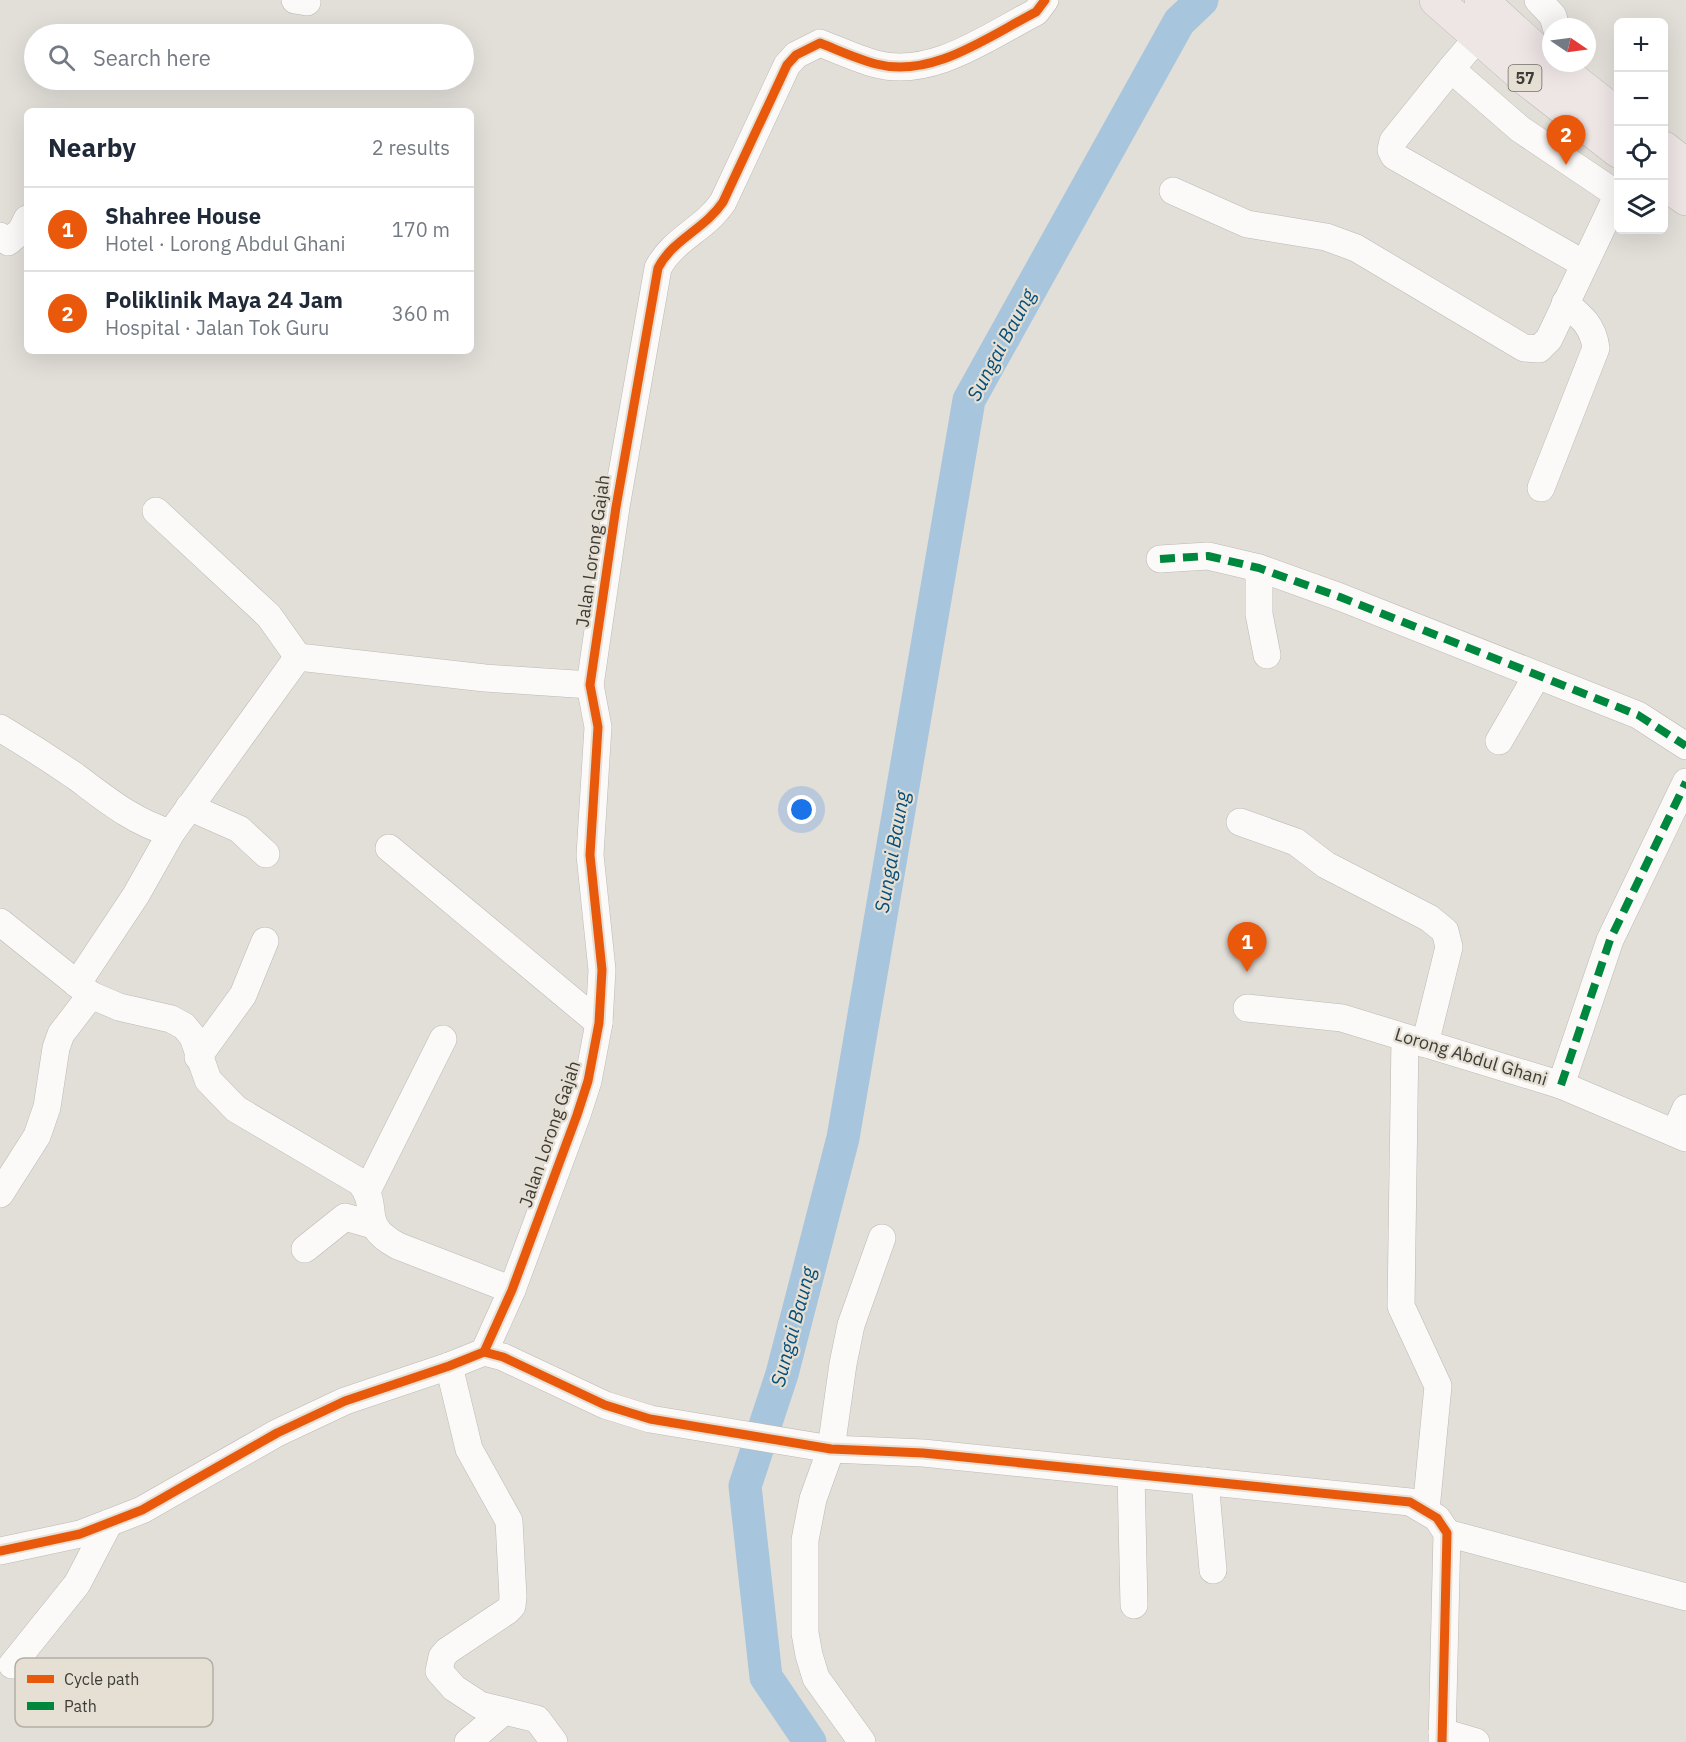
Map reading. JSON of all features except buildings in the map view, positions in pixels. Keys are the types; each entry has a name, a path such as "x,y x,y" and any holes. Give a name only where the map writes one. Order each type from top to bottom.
{"main road":[{"name":"57","path":"1436,0 1527,80 1614,148"},
{"name":"57","path":"1481,0 1542,36"},
{"name":"57","path":"1578,72 1614,111"},
{"path":"1668,151 1686,165"},
{"path":"1668,186 1686,199"}],"street":[{"name":"Jalan Lorong Gajah","path":"484,1352 512,1290 588,1081 599,1023 602,970 591,855 598,727 590,686 616,507 653,282 665,255 716,213 723,202 787,65 796,55 820,43 878,65 908,67 937,62 1036,12 1045,0"},
{"path":"1538,0 1553,18"},
{"path":"1478,37 1393,141 1391,150 1394,156 1584,264"},
{"path":"1451,69 1520,129 1614,192"},
{"path":"1173,191 1247,225 1326,237 1356,248 1524,348 1539,349 1549,339 1614,203"},
{"path":"0,236 8,242 15,238 24,224"},
{"path":"1541,488 1596,348 1594,333 1585,319 1565,303"},
{"path":"156,511 269,615 298,657 485,678 590,686"},
{"path":"1160,559 1208,556 1259,568 1340,597 1536,677 1638,715 1686,747"},
{"path":"1259,568 1259,614 1267,655"},
{"path":"0,1194 38,1136 47,1107 56,1048 84,989 136,895 171,833 298,657"},
{"path":"1499,741 1536,677"},
{"path":"0,728 76,777 123,813 145,825 171,833"},
{"path":"1561,1085 1610,940 1685,788"},
{"path":"189,807 238,829 266,854"},
{"path":"1240,822 1296,842 1326,865 1429,918 1445,930 1449,947 1415,1041 1400,1303 1438,1386 1426,1510"},
{"path":"389,848 599,1023"},
{"path":"0,922 84,989 119,1007 171,1019 184,1026 193,1037 198,1057 208,1080 236,1109 360,1182 368,1191 373,1225 381,1236 398,1246 512,1290"},
{"path":"198,1057 243,995 265,941"},
{"name":"Lorong Abdul Ghani","path":"1247,1008 1342,1018 1561,1085 1681,1136"},
{"path":"368,1191 443,1039"},
{"path":"1681,1136 1686,1108"},
{"path":"305,1249 345,1217 373,1225"},
{"path":"862,1742 816,1678 805,1633 805,1540 813,1499 831,1449 851,1326 882,1238"},
{"path":"0,1551 44,1544 80,1534 142,1510 277,1433 345,1401 484,1352 503,1357 605,1405 650,1419 831,1449 923,1453 1410,1502 1437,1518 1447,1533 1442,1737 1476,1742"},
{"path":"449,1366 469,1449 509,1521 513,1606 447,1651 442,1657 439,1671 454,1688 480,1705 537,1719 554,1742"},
{"path":"1131,1474 1134,1605"},
{"path":"1205,1481 1213,1570"},
{"path":"18,1658 77,1584 108,1523"},
{"path":"1447,1533 1686,1597"},
{"path":"12,1665 15,1661"},
{"path":"468,1742 503,1712"}],"waterway":[{"name":"Sungai Baung","path":"810,1742 766,1677 745,1486 782,1374 843,1138 969,400 1179,22 1202,0"}],"marked path":[{"path":"1160,559 1208,556 1259,568 1340,597 1638,715 1686,746"},
{"path":"1561,1085 1610,940 1686,782"}],"cycle path":[{"path":"484,1352 512,1290 577,1115 588,1081 599,1023 602,970 590,855 598,727 590,685 616,507 658,268 672,249 707,220 723,202 787,65 796,55 820,43 876,64 897,67 918,66 959,53 979,43 1036,12 1045,0"},
{"path":"0,1551 80,1534 142,1510 277,1433 345,1401 484,1352 503,1357 605,1405 650,1419 831,1449 923,1453 1410,1502 1437,1518 1447,1533 1442,1742"}],"place":[{"name":"Poliklinik Maya 24 Jam","path":"1566,165"},
{"name":"Shahree House","path":"1247,972"}]}
